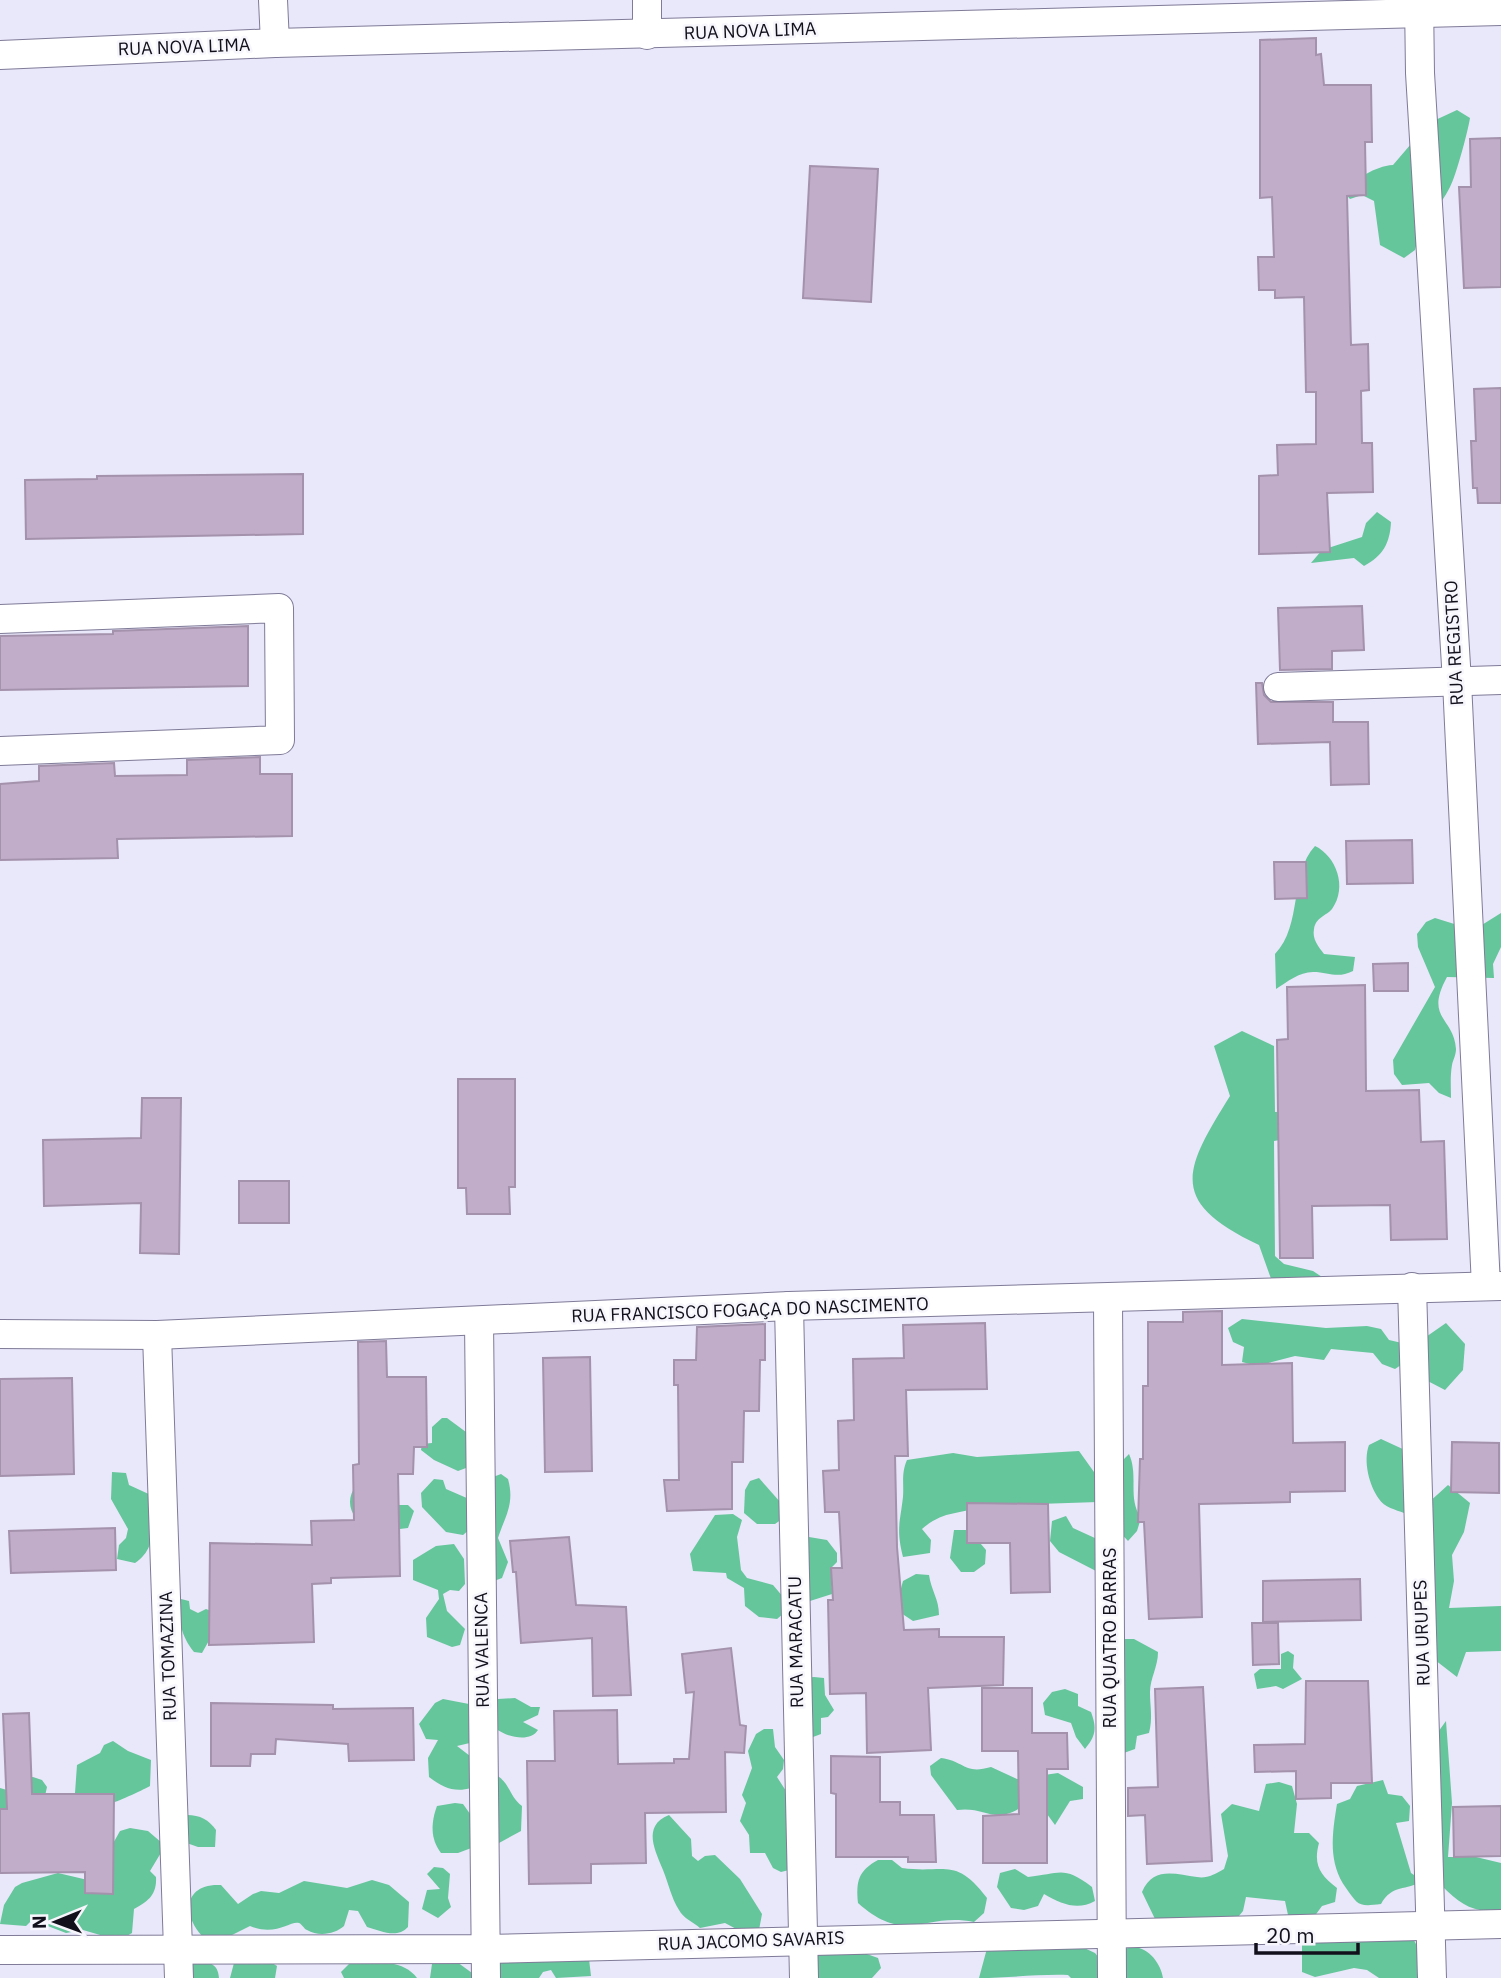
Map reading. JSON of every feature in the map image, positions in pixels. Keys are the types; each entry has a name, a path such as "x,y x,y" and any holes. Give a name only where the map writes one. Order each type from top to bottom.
{"street":[{"path":"273,0 275,43"},
{"path":"647,0 647,35"},
{"name":"RUA NOVA LIMA","path":"0,55 275,43 647,35 1038,11 1419,6 1501,11"},
{"name":"RUA REGISTRO","path":"1419,6 1494,1286"},
{"path":"0,618 279,608 280,740 0,751"},
{"path":"1278,687 1501,680"},
{"name":"RUA FRANCISCO FOGAÇA DO NASCIMENTO","path":"0,1334 157,1335 789,1306 1494,1286"},
{"name":"RUA URUPES","path":"1412,1287 1432,1978"},
{"name":"RUA QUATRO BARRAS","path":"1108,1299 1112,1978"},
{"name":"RUA MARACATU","path":"789,1306 804,1978"},
{"name":"RUA VALENCA","path":"479,1321 486,1978"},
{"name":"RUA TOMAZINA","path":"157,1335 179,1964"},
{"name":"RUA JACOMO SAVARIS","path":"0,1950 179,1964 485,1949 803,1939 1501,1924"}],"green space":[{"path":"1457,110 1470,118 1450,187 1421,233 1415,250 1404,258 1380,245 1374,201 1362,195 1350,199 1340,188 1373,171 1393,165 1429,123"},
{"path":"1377,512 1391,522 1387,543 1376,558 1364,566 1354,558 1311,563 1322,550 1362,537 1366,523"},
{"path":"1315,846 1329,857 1334,865 1339,891 1332,909 1315,925 1315,939 1324,954 1355,957 1353,971 1338,975 1308,972 1276,989 1275,954 1289,929 1302,871"},
{"path":"1501,913 1501,947 1493,964 1494,978 1447,977 1438,1001 1439,1010 1451,1030 1456,1049 1451,1069 1451,1098 1439,1093 1429,1083 1402,1085 1394,1074 1393,1060 1435,987 1418,947 1417,934 1426,922 1435,918 1477,928"},
{"path":"1242,1031 1274,1046 1275,1112 1304,1111 1291,1138 1274,1141 1275,1256 1284,1264 1313,1271 1325,1279 1275,1290 1259,1245 1209,1214 1197,1199 1193,1182 1195,1165 1202,1145 1230,1096 1214,1046"},
{"path":"1242,1319 1326,1328 1367,1326 1381,1329 1389,1340 1402,1343 1407,1361 1395,1369 1382,1364 1373,1353 1331,1349 1324,1360 1295,1356 1257,1366 1242,1362 1244,1347 1233,1342 1228,1328"},
{"path":"1446,1323 1465,1344 1463,1370 1445,1390 1422,1378 1423,1339"},
{"path":"442,1418 447,1418 470,1435 474,1465 458,1471 434,1460 421,1450 422,1444 432,1443 432,1427"},
{"path":"1381,1439 1407,1451 1413,1503 1404,1513 1381,1502 1370,1480 1367,1451 1369,1445"},
{"path":"1079,1451 1094,1472 1098,1502 983,1506 951,1514 922,1529 931,1540 930,1553 903,1557 899,1526 903,1474 907,1460 953,1453 977,1457"},
{"path":"1129,1454 1135,1502 1141,1518 1137,1531 1128,1541 1118,1530 1120,1463"},
{"path":"112,1472 126,1473 129,1485 153,1496 151,1542 148,1550 135,1563 117,1559 119,1545 126,1538 128,1529 111,1499"},
{"path":"501,1474 508,1479 510,1496 498,1538 508,1562 502,1578 494,1581 493,1477"},
{"path":"759,1478 781,1503 782,1519 775,1524 757,1524 744,1513 745,1490 750,1481"},
{"path":"434,1479 443,1480 446,1489 469,1499 470,1529 463,1535 446,1532 422,1507 421,1493"},
{"path":"356,1485 391,1505 408,1505 414,1511 408,1528 383,1531 356,1519 350,1502"},
{"path":"1448,1485 1470,1503 1464,1532 1452,1555 1454,1581 1449,1608 1501,1606 1501,1651 1466,1652 1457,1677 1435,1660 1427,1504"},
{"path":"733,1514 742,1520 737,1537 741,1570 747,1578 773,1585 784,1598 783,1614 777,1619 759,1617 745,1606 744,1588 727,1578 726,1573 693,1571 690,1554 715,1515"},
{"path":"1066,1516 1073,1528 1097,1539 1096,1571 1059,1552 1050,1541 1052,1521"},
{"path":"954,1530 969,1530 986,1550 985,1564 974,1572 961,1572 950,1558"},
{"path":"809,1537 827,1540 837,1553 837,1562 831,1568 832,1594 810,1601 805,1544"},
{"path":"454,1544 464,1559 465,1584 459,1591 450,1590 443,1594 447,1611 465,1629 460,1645 452,1647 427,1637 426,1618 439,1599 438,1590 413,1580 413,1560 436,1546"},
{"path":"916,1574 929,1575 939,1615 913,1621 901,1613 899,1596 903,1581"},
{"path":"181,1599 189,1601 190,1609 198,1613 206,1609 214,1612 211,1637 202,1653 194,1652 183,1633"},
{"path":"1120,1639 1134,1639 1158,1652 1150,1687 1149,1733 1137,1736 1135,1749 1121,1754"},
{"path":"1288,1651 1294,1655 1293,1668 1302,1679 1283,1689 1276,1686 1257,1689 1254,1674 1260,1669 1281,1669 1281,1654"},
{"path":"805,1678 824,1678 825,1695 834,1710 828,1717 821,1718 821,1734 813,1737 805,1731"},
{"path":"1065,1689 1078,1694 1078,1706 1091,1712 1093,1718 1094,1732 1085,1749 1076,1737 1071,1723 1045,1715 1043,1703 1052,1692"},
{"path":"515,1698 531,1707 540,1707 538,1715 523,1722 538,1730 534,1734 524,1737 511,1736 495,1728 494,1710 498,1699"},
{"path":"443,1699 469,1704 474,1742 457,1746 470,1756 471,1788 449,1788 429,1777 428,1758 438,1740 426,1739 419,1724 435,1703"},
{"path":"1446,1721 1452,1803 1448,1857 1476,1857 1501,1863 1501,1909 1483,1910 1468,1906 1442,1886 1428,1746"},
{"path":"764,1729 773,1729 775,1747 784,1760 783,1769 777,1777 786,1791 789,1870 781,1872 773,1868 765,1853 750,1853 749,1835 740,1821 746,1803 742,1795 752,1768 748,1751 756,1734"},
{"path":"113,1741 128,1751 151,1760 150,1786 112,1803 79,1797 75,1793 77,1765 100,1753 104,1745"},
{"path":"941,1758 975,1769 991,1767 1017,1779 1058,1773 1083,1787 1083,1799 1070,1801 1055,1825 1047,1814 1023,1806 1013,1812 997,1815 975,1810 957,1810 931,1775 930,1766"},
{"path":"494,1774 503,1781 522,1806 521,1831 499,1843 491,1841"},
{"path":"24,1778 42,1780 47,1787 45,1796 11,1812 0,1809 0,1788 7,1790"},
{"path":"1383,1780 1388,1794 1402,1796 1410,1806 1409,1821 1396,1823 1411,1873 1423,1881 1390,1893 1381,1904 1363,1905 1350,1894 1336,1869 1333,1837 1337,1804 1350,1799 1357,1786"},
{"path":"1279,1782 1292,1786 1297,1804 1294,1833 1309,1833 1319,1843 1319,1869 1337,1888 1335,1902 1322,1906 1314,1917 1300,1921 1288,1915 1285,1901 1246,1897 1243,1911 1234,1922 1155,1919 1142,1892 1152,1878 1165,1874 1204,1877 1224,1869 1228,1856 1221,1814 1232,1804 1259,1811 1266,1784"},
{"path":"463,1804 473,1818 474,1847 458,1853 441,1853 433,1836 435,1812 437,1806"},
{"path":"187,1815 200,1817 213,1826 216,1830 215,1847 198,1847 181,1841"},
{"path":"669,1815 691,1839 692,1856 698,1861 705,1856 715,1855 740,1879 762,1914 759,1930 742,1932 725,1923 700,1928 681,1913 672,1896 653,1840 655,1826"},
{"path":"130,1828 148,1831 162,1843 162,1851 150,1871 156,1877 155,1888 148,1900 134,1909 132,1933 125,1937 107,1937 83,1930 66,1933 32,1920 26,1926 0,1924 4,1905 15,1887 58,1873 92,1881 120,1831"},
{"path":"878,1860 892,1860 902,1868 949,1870 966,1876 987,1898 984,1913 974,1922 957,1920 915,1925 889,1923 875,1916 858,1903 857,1889 862,1873"},
{"path":"434,1867 443,1868 450,1874 448,1898 451,1907 438,1918 422,1909 427,1890 440,1889 427,1874"},
{"path":"1015,1869 1028,1877 1067,1873 1092,1887 1095,1901 1076,1906 1044,1894 1038,1906 1024,1910 1011,1908 997,1887 1000,1873"},
{"path":"372,1880 389,1885 409,1902 408,1927 404,1931 389,1933 367,1927 358,1911 349,1910 344,1926 327,1934 312,1932 296,1923 268,1930 250,1926 226,1938 202,1936 195,1927 189,1909 194,1894 209,1886 221,1885 238,1904 261,1891 279,1893 304,1881 347,1888"},
{"path":"1341,1914 1356,1914 1408,1929 1434,1978 1379,1978 1367,1970 1354,1968 1315,1977 1302,1972 1302,1929"},
{"path":"989,1941 1082,1947 1095,1953 1103,1963 1125,1949 1141,1948 1152,1955 1163,1978 1071,1978 1068,1975 1057,1975 979,1978"},
{"path":"808,1950 864,1953 878,1958 881,1968 872,1978 797,1978"},
{"path":"499,1955 589,1959 591,1976 556,1978 551,1970 543,1972 539,1978 499,1978"},
{"path":"439,1960 457,1962 472,1973 472,1978 430,1978 432,1964"},
{"path":"269,1961 277,1966 275,1978 230,1978 234,1963"},
{"path":"358,1961 398,1965 412,1972 417,1978 344,1978 341,1972 349,1964"},
{"path":"192,1962 214,1965 219,1978 190,1978"}],"building":[{"path":"1316,38 1316,55 1321,54 1324,85 1371,85 1372,142 1365,142 1366,195 1347,196 1351,345 1368,344 1369,390 1361,391 1362,443 1372,443 1373,492 1327,493 1330,552 1259,554 1259,476 1278,475 1277,445 1316,444 1316,392 1306,392 1304,297 1275,298 1275,290 1259,290 1258,257 1274,257 1272,197 1260,198 1260,40"},
{"path":"1501,138 1501,287 1464,288 1459,187 1471,187 1470,139"},
{"path":"810,166 878,169 871,302 803,298"},
{"path":"1501,388 1501,503 1478,503 1477,488 1473,488 1471,441 1476,441 1474,389"},
{"path":"303,474 303,534 26,539 25,480 97,479 97,476"},
{"path":"1362,606 1364,650 1332,651 1332,669 1280,670 1278,608"},
{"path":"248,626 248,686 0,690 0,636 113,634 113,631"},
{"path":"1256,683 1262,683 1264,695 1271,702 1333,702 1333,722 1368,722 1369,784 1331,785 1330,742 1258,744"},
{"path":"260,757 260,774 292,774 292,836 117,839 118,858 0,860 0,784 39,781 39,766 114,763 115,776 187,775 187,760"},
{"path":"1412,840 1413,883 1347,884 1346,841"},
{"path":"1274,862 1306,862 1307,898 1275,899"},
{"path":"1408,963 1408,991 1374,991 1373,964"},
{"path":"1365,985 1366,1091 1419,1090 1421,1142 1444,1141 1447,1239 1391,1240 1390,1205 1312,1206 1313,1258 1280,1258 1277,1040 1288,1039 1287,987"},
{"path":"458,1079 515,1079 515,1187 509,1187 510,1214 467,1214 466,1188 458,1188"},
{"path":"142,1098 181,1098 179,1254 140,1253 141,1203 44,1206 43,1140 141,1138"},
{"path":"239,1181 289,1181 289,1223 239,1223"},
{"path":"1222,1311 1222,1365 1292,1363 1293,1443 1345,1442 1345,1491 1290,1492 1290,1502 1199,1504 1202,1617 1149,1619 1144,1522 1138,1522 1140,1459 1143,1459 1143,1386 1148,1386 1148,1322 1183,1322 1183,1312"},
{"path":"985,1323 987,1389 906,1390 908,1456 895,1456 897,1547 904,1630 939,1629 939,1637 1004,1637 1003,1685 928,1688 931,1750 867,1753 866,1693 830,1694 828,1600 833,1600 831,1568 842,1568 839,1512 825,1512 823,1471 839,1470 838,1421 854,1420 853,1359 904,1358 903,1325"},
{"path":"765,1324 765,1360 760,1360 759,1411 744,1411 743,1462 732,1462 732,1509 667,1511 664,1480 679,1480 678,1385 674,1385 674,1360 696,1360 697,1327"},
{"path":"386,1341 387,1377 426,1377 427,1447 414,1447 413,1474 398,1474 400,1576 331,1578 331,1583 312,1584 314,1642 209,1645 210,1543 312,1545 311,1521 354,1520 353,1465 359,1464 358,1342"},
{"path":"590,1357 592,1471 545,1472 543,1358"},
{"path":"72,1378 74,1474 0,1476 0,1379"},
{"path":"1452,1442 1499,1443 1499,1493 1451,1492"},
{"path":"967,1503 1048,1504 1050,1592 1011,1593 1010,1543 967,1543"},
{"path":"115,1528 116,1570 11,1573 9,1531"},
{"path":"569,1537 576,1605 626,1607 631,1695 593,1696 592,1638 521,1643 516,1572 513,1572 510,1541"},
{"path":"1360,1579 1361,1620 1263,1622 1263,1581"},
{"path":"1252,1623 1278,1623 1279,1664 1253,1665"},
{"path":"731,1648 740,1725 746,1726 744,1753 725,1752 726,1812 645,1813 646,1863 591,1864 591,1883 529,1884 527,1761 555,1761 554,1711 617,1710 618,1764 674,1763 674,1759 689,1759 694,1692 686,1693 682,1654"},
{"path":"1306,1681 1368,1681 1372,1783 1331,1783 1331,1798 1296,1799 1296,1771 1255,1772 1254,1745 1305,1744"},
{"path":"1203,1687 1212,1861 1147,1864 1145,1815 1128,1816 1128,1788 1158,1787 1155,1689"},
{"path":"982,1688 1032,1688 1032,1733 1067,1733 1068,1769 1047,1769 1047,1863 983,1863 983,1816 1019,1814 1018,1751 982,1751"},
{"path":"211,1703 333,1705 333,1709 413,1708 414,1760 349,1761 348,1744 276,1739 275,1754 251,1754 250,1766 211,1766"},
{"path":"29,1713 32,1794 114,1794 113,1894 85,1893 85,1872 0,1873 0,1809 7,1809 3,1714"},
{"path":"831,1756 880,1757 880,1802 900,1802 900,1815 934,1815 936,1862 908,1862 908,1857 836,1857 836,1794 831,1793"},
{"path":"1501,1806 1501,1856 1454,1857 1453,1807"}]}
